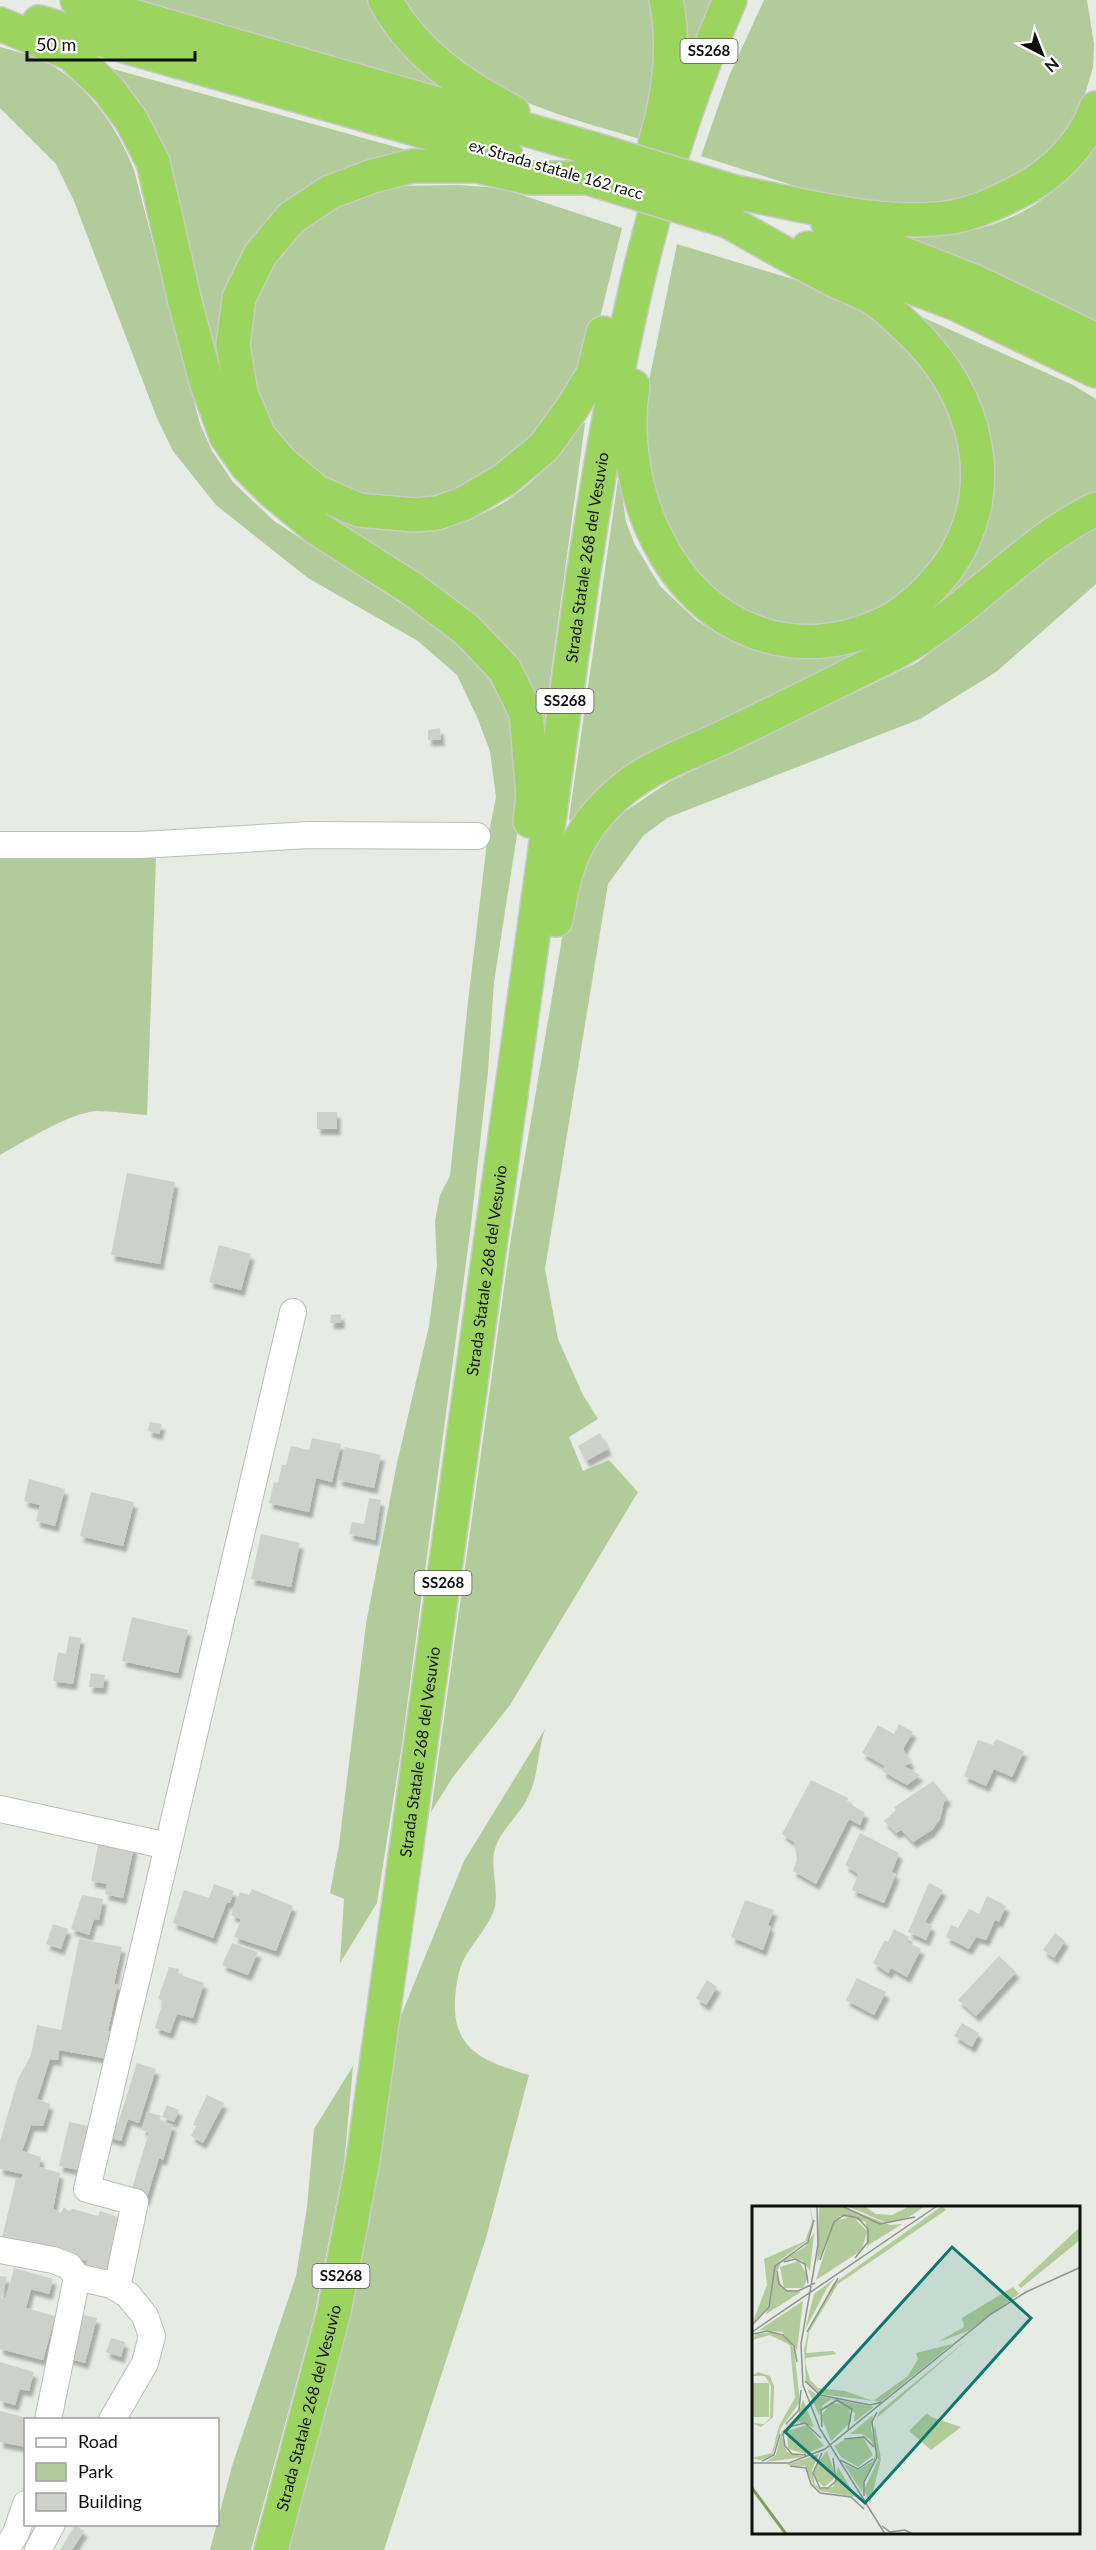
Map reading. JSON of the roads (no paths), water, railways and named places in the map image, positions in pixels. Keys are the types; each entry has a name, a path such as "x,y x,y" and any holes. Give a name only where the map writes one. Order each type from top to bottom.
{"highway":[{"name":"ex Strada statale 162 racc","path":"77,0 592,164 731,206 885,245 976,282 1096,340"},
{"path":"385,0 424,53 481,96 592,164"},
{"path":"666,0 671,23 671,69 652,154 650,303 628,411 629,432 645,515 667,559 688,589 709,607 745,630 799,643 841,639 884,624 919,600 947,570 975,508 979,475 969,417 955,386 921,342 873,298 833,280 731,206"},
{"name":"Strada Statale 268 del Vesuvio","path":"271,2550 334,2312 363,2160 604,439 637,274 651,222 674,145 730,0"},
{"path":"674,145 716,84 729,47 753,0"},
{"name":"ex Strada statale 162 racc","path":"0,11 592,164"},
{"path":"0,24 71,54 108,89 131,120 153,162 172,250 206,381 226,436 247,466 272,492 318,529 411,588 467,630 505,670 526,713 533,796 517,951 517,1048"},
{"path":"731,206 902,219 954,217 1006,200 1050,173 1078,141 1096,108"},
{"path":"592,164 529,178 477,166 412,166 373,176 330,192 291,218 260,255 239,298 233,345 241,393 260,436 282,463 316,492 359,510 414,515 437,513 463,504 504,480 550,439 593,375 603,332 637,274"},
{"name":"ex Strada statale 162 racc","path":"731,206 845,261 945,300 1096,371"},
{"path":"507,1122 534,1028 562,880 574,847 596,816 632,782 659,764 729,734 905,647 975,598 1053,534 1096,509"}],"street":[{"path":"0,845 141,845 309,835 477,836"},
{"path":"117,2288 135,2202 87,2189 294,1312"},
{"path":"0,1809 168,1846"},
{"path":"0,2250 53,2260 69,2266 76,2277 117,2288 128,2295 146,2316 152,2336 145,2363 113,2418"},
{"path":"48,2418 76,2277"},
{"path":"6,2550 16,2533 24,2510"},
{"path":"38,2550 51,2526"}]}
